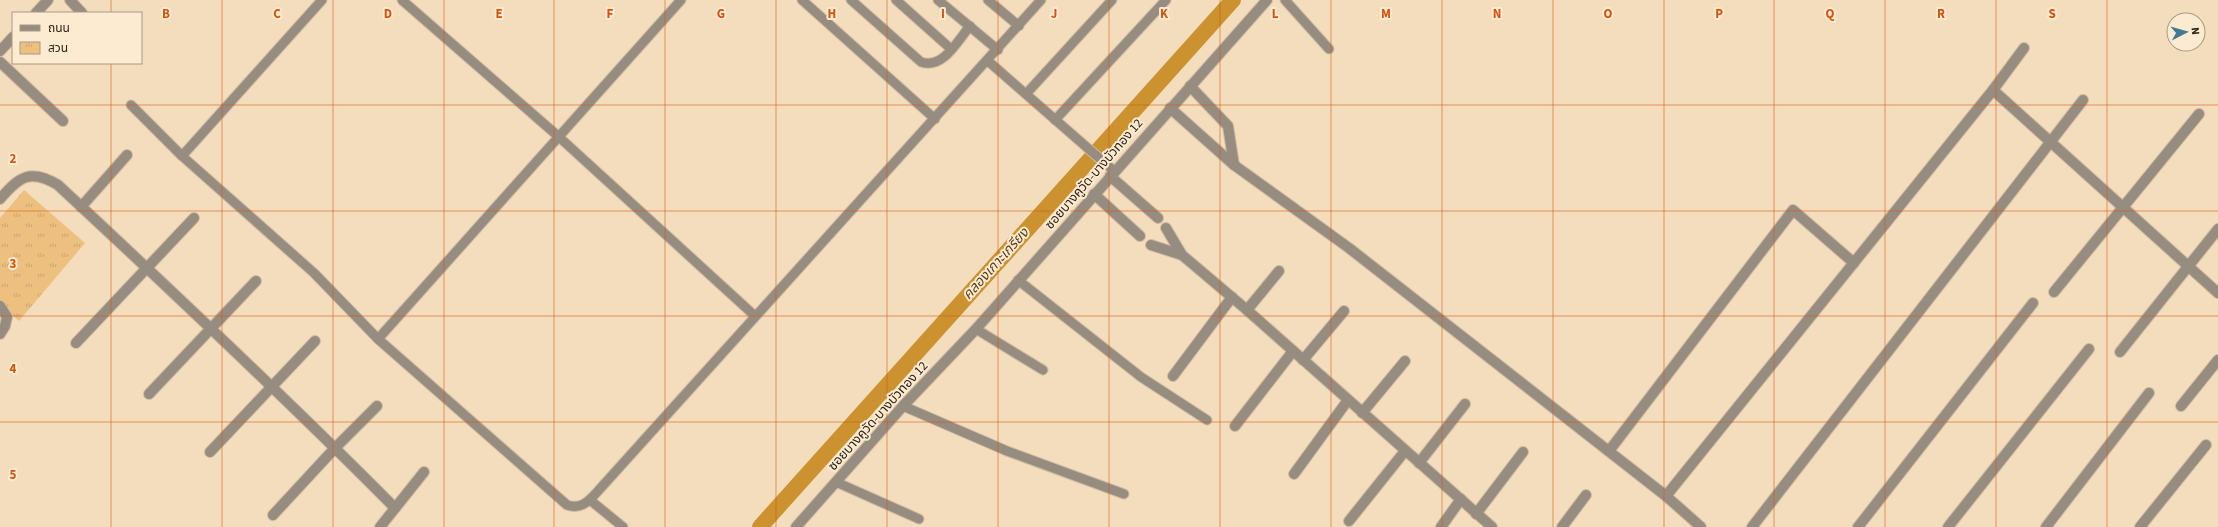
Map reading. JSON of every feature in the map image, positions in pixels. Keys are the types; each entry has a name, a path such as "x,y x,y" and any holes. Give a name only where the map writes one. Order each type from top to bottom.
{"street":[{"path":"37,12 48,0"},
{"path":"70,0 81,12"},
{"name":"ซอยบางคูวัด-บางบัวทอง 12","path":"796,527 903,406 976,329 1112,173 1267,0"},
{"path":"0,51 12,39"},
{"path":"1666,496 1993,90 2024,48"},
{"path":"0,62 63,121"},
{"path":"1190,86 1228,126 1234,165"},
{"path":"1993,90 2218,293"},
{"path":"1752,527 2083,100"},
{"path":"1170,108 1234,165 1349,248 1666,496 1701,527"},
{"path":"2054,292 2199,114"},
{"path":"81,207 127,155"},
{"path":"1112,173 1158,218"},
{"path":"1,195 17,180 32,176 46,178 58,185 148,268 335,448 395,508"},
{"path":"1094,194 1140,236"},
{"path":"1609,451 1792,210 1854,263"},
{"path":"76,343 194,218"},
{"path":"1166,228 1182,255 1247,310 1419,464 1492,527"},
{"path":"2120,352 2218,229"},
{"path":"1151,245 1182,255"},
{"path":"1247,310 1279,271"},
{"path":"149,394 256,281"},
{"path":"1173,376 1232,297"},
{"path":"1858,527 2033,303"},
{"path":"0,306 7,317 5,326 0,334"},
{"path":"1303,360 1344,311"},
{"path":"210,452 315,342"},
{"path":"1948,527 2089,349"},
{"path":"1235,426 1293,351"},
{"path":"2181,406 2218,360"},
{"path":"1362,413 1405,361"},
{"path":"2046,527 2149,393"},
{"path":"1294,474 1348,400"},
{"path":"1419,464 1465,404"},
{"path":"273,515 335,448 377,406"},
{"path":"2140,527 2206,444"},
{"path":"1349,521 1405,451"},
{"path":"1476,514 1523,452"},
{"path":"380,527 424,472"},
{"path":"1562,527 1586,496"},
{"path":"1441,527 1461,499"}],"lane":[{"path":"182,156 322,0"},
{"path":"402,0 559,137 755,316"},
{"path":"378,339 681,0"},
{"path":"802,0 935,119"},
{"path":"851,0 921,62 926,64 943,58 970,26"},
{"path":"896,0 951,49"},
{"path":"938,0 998,50"},
{"path":"988,0 1018,26"},
{"path":"131,105 182,156 314,273 378,339 567,505 574,507 581,506 590,500 755,316 988,62 1041,0"},
{"path":"1026,94 1112,0"},
{"path":"1055,120 1166,0"},
{"path":"1285,0 1329,49"},
{"path":"988,62 1074,136 1112,173"},
{"path":"1018,280 1141,377 1207,420"},
{"path":"976,329 1043,370"},
{"path":"903,406 1007,450 1124,494"},
{"path":"836,482 919,519"},
{"path":"590,500 623,527"}],"green space":[{"path":"24,190 85,243 19,321 0,304 0,218"}],"waterway":[{"name":"คลองเกาะเกรียง","path":"760,527 1233,0"}]}
